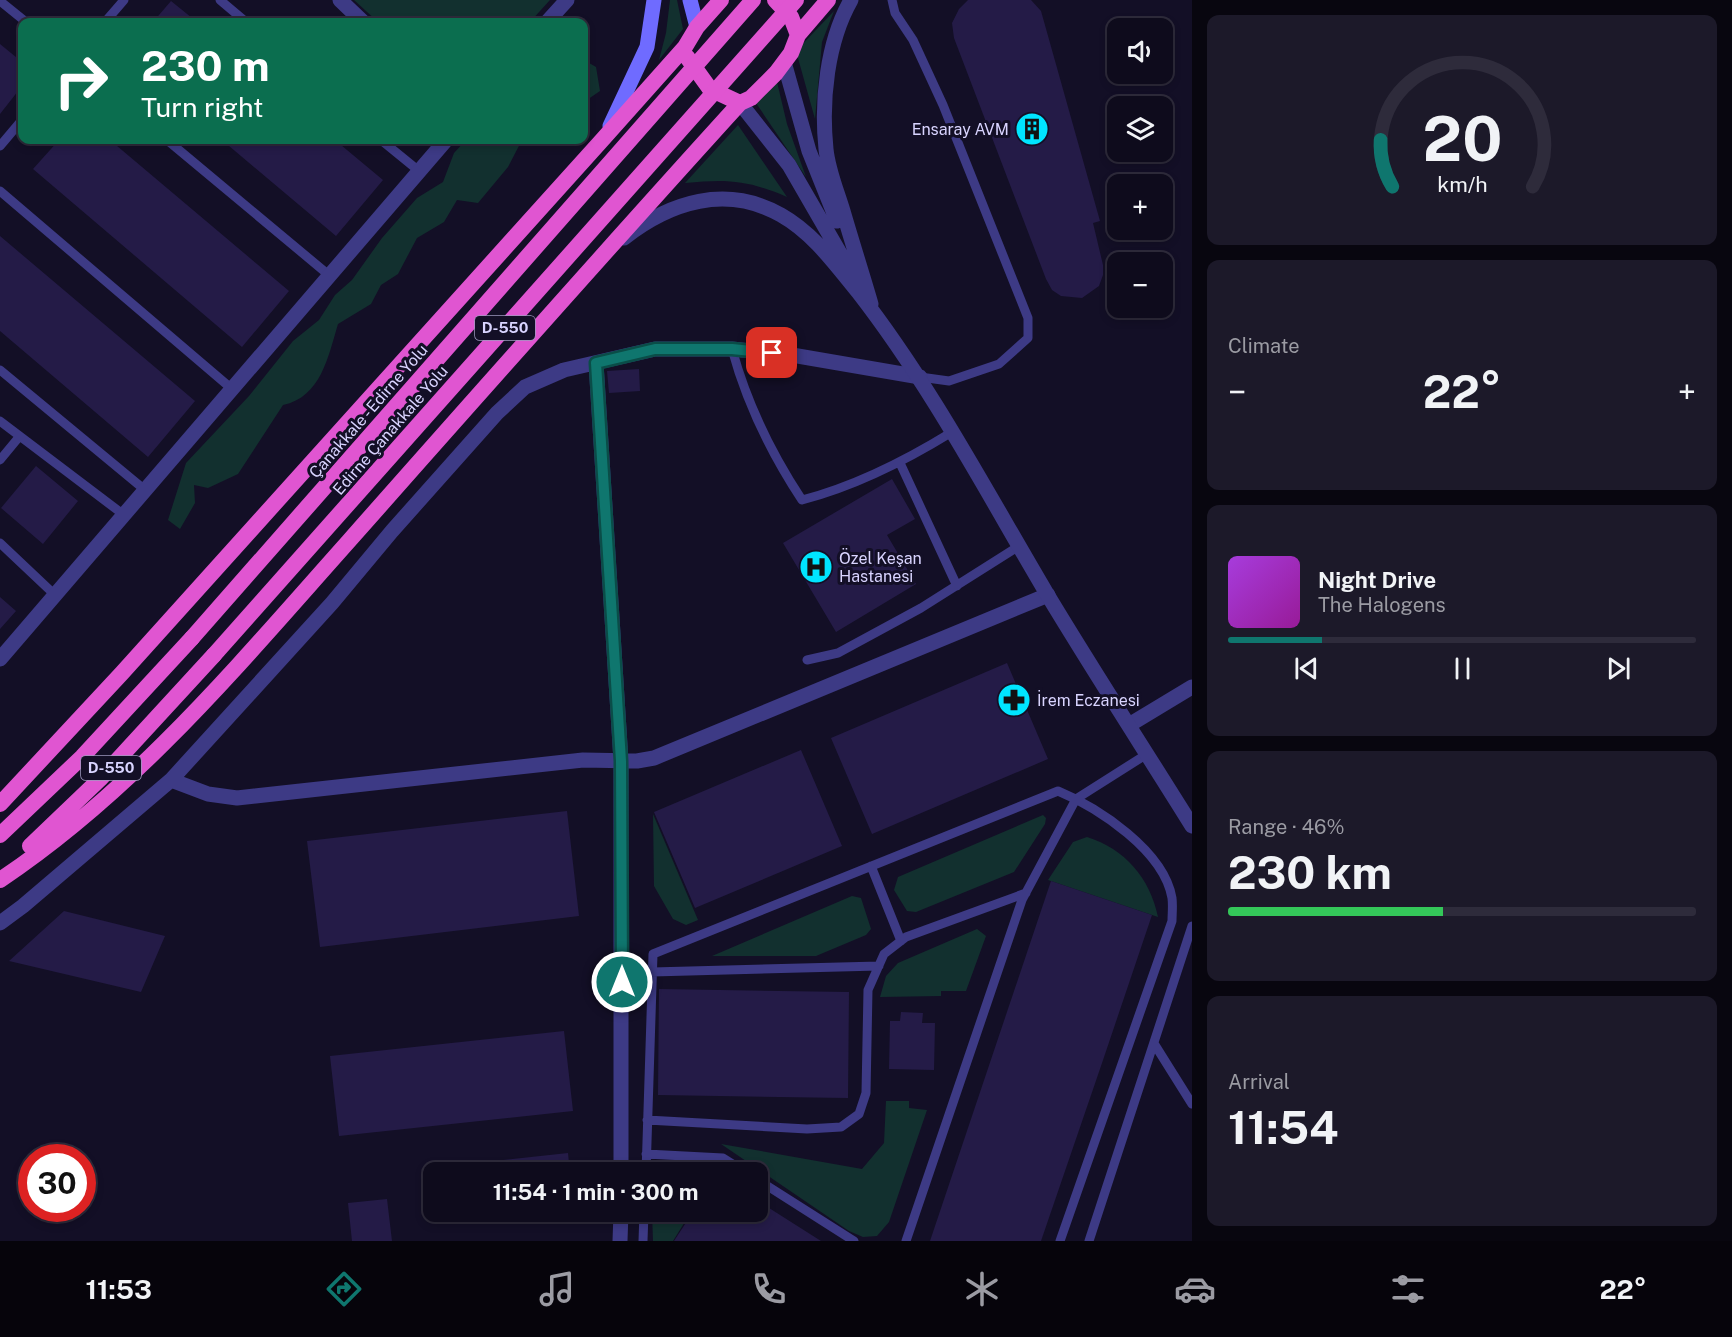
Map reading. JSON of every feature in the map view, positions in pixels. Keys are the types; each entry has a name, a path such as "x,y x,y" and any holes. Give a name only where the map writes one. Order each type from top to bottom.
{"highway":[{"path":"0,804 122,673 603,139 685,47 697,27 721,0"},
{"name":"Çanakkale - Edirne Yolu","path":"0,835 82,757 192,638 753,0"},
{"path":"0,880 112,793 188,722 599,257 740,103 751,98 766,84 784,62 797,42 798,35 791,17 775,0"},
{"name":"Edirne Çanakkale Yolu","path":"0,872 100,780 214,655 796,0"},
{"path":"798,35 828,0"},
{"path":"685,47 687,61 710,88 740,103"}],"main road":[{"path":"603,139 631,87 647,47 654,0"},
{"path":"690,0 697,27"}],"street":[{"path":"340,0 359,18"},
{"path":"551,18 567,0"},
{"path":"851,0 832,52 827,87 826,149 831,174 874,313"},
{"path":"784,62 813,162 874,313"},
{"path":"740,103 789,165 874,313"},
{"path":"0,659 442,144"},
{"path":"599,257 654,217 680,204 726,200 750,204 778,214 798,226 831,260 874,313 920,377 1048,595 1192,826"},
{"path":"0,923 171,780 332,603 392,531 497,413 525,387 564,370 655,349 732,349 792,355 920,377"},
{"path":"596,363 621,761 621,1162"},
{"path":"171,780 208,794 237,798 583,760 621,761 654,758 1048,595"},
{"path":"1129,725 1192,687"},
{"path":"620,1241 621,1222"}],"lane":[{"path":"108,18 124,0"},
{"path":"220,0 241,18"},
{"path":"892,0 896,13 913,40 944,105 1028,318 1028,338 999,364 949,381 920,377"},
{"path":"0,1 21,18"},
{"path":"0,146 18,125"},
{"path":"171,144 330,276"},
{"path":"386,144 418,171"},
{"path":"0,191 232,388"},
{"path":"732,349 742,385 757,420 782,470 802,500 825,494 900,464 952,432"},
{"path":"0,370 145,490"},
{"path":"0,421 124,515"},
{"path":"0,460 19,437"},
{"path":"900,464 957,586"},
{"path":"0,543 55,595"},
{"path":"807,660 838,653 957,586 1019,546"},
{"path":"906,1241 1026,893 1076,799 1147,754"},
{"path":"646,1162 653,954 1058,791 1101,813 1139,845 1159,869 1172,897 1172,921 1060,1241"},
{"path":"871,866 901,941"},
{"path":"648,1120 807,1130 841,1126 859,1114 866,1093 868,990 884,954 906,937 1026,893"},
{"path":"1089,1241 1155,1045 1192,926"},
{"path":"652,972 879,966"},
{"path":"1155,1045 1192,1104"},
{"path":"646,1154 723,1158 729,1162"},
{"path":"768,1186 854,1241"},
{"path":"644,1222 644,1241"}],"green space":[{"path":"354,0 550,0 534,18 374,18"},
{"path":"670,0 677,0 683,29 659,60 666,33"},
{"path":"834,11 822,42 815,119 796,51"},
{"path":"588,62 596,67 600,91 588,99"},
{"path":"777,82 787,124 806,177 756,103"},
{"path":"738,125 787,197 760,187 737,182 685,183"},
{"path":"462,144 520,144 508,167 478,203 457,200 444,222 417,238 398,274 381,285 371,304 338,324 326,362 314,385 296,401 283,405 238,474 208,488 194,485 195,503 180,529 168,520 186,463 249,396 293,341 319,320 335,295 352,280 382,238 417,198 443,182 454,153"},
{"path":"653,814 698,920 686,925 673,919 654,886"},
{"path":"1043,815 1046,818 1045,824 1014,872 916,912 907,911 894,890 898,877"},
{"path":"1087,837 1113,849 1134,867 1149,890 1158,917 1048,880 1073,842"},
{"path":"852,896 861,898 871,929 866,935 816,956 712,956"},
{"path":"977,929 986,936 966,991 941,991 941,996 880,997 886,976 898,963"},
{"path":"886,1101 909,1101 909,1108 927,1110 889,1222 877,1236 863,1237 849,1231 768,1176 768,1162 747,1162 721,1144 862,1169 884,1143"},
{"path":"652,1222 685,1222 673,1241 653,1241"}],"building":[{"name":"Ensaray AVM","path":"968,0 1031,0 1041,11 1100,221 1093,223 1103,265 1103,275 1099,286 1082,298 1061,296 1052,290 1046,279 954,38 952,23 959,9"},
{"path":"171,1 192,18 156,18"},
{"path":"0,44 18,59 18,91 0,114"},
{"path":"55,144 115,144 289,291 242,347 33,169"},
{"path":"227,144 340,144 383,180 336,236"},
{"path":"0,236 195,401 148,457 0,331"},
{"path":"639,369 640,391 609,393 607,371"},
{"path":"36,466 78,501 43,544 1,508"},
{"name":"Özel Keşan Hastanesi","path":"892,479 915,519 887,535 916,584 836,632 783,543"},
{"path":"0,597 16,611 0,629"},
{"path":"1007,663 1048,759 872,834 831,738"},
{"path":"801,750 842,846 695,908 654,812"},
{"path":"567,811 579,916 320,947 307,841"},
{"path":"1051,881 1152,915 1041,1241 930,1241"},
{"path":"64,911 165,936 141,992 9,961"},
{"path":"659,989 849,992 848,1098 658,1095"},
{"path":"901,1012 923,1013 922,1023 935,1023 934,1070 889,1069 890,1021 900,1021"},
{"path":"564,1031 573,1111 339,1136 330,1056"},
{"path":"568,1153 569,1162 486,1162"},
{"path":"387,1199 392,1241 352,1241 348,1203"},
{"path":"768,1207 821,1241 674,1241 686,1222 768,1222"}],"place":[{"name":"Ensaray AVM","path":"1032,129"},
{"name":"Özel Keşan Hastanesi","path":"816,567"},
{"name":"İrem Eczanesi","path":"1014,700"}],"route":[{"path":"622,982 621,761 596,363 655,349 732,349 772,353"}]}
